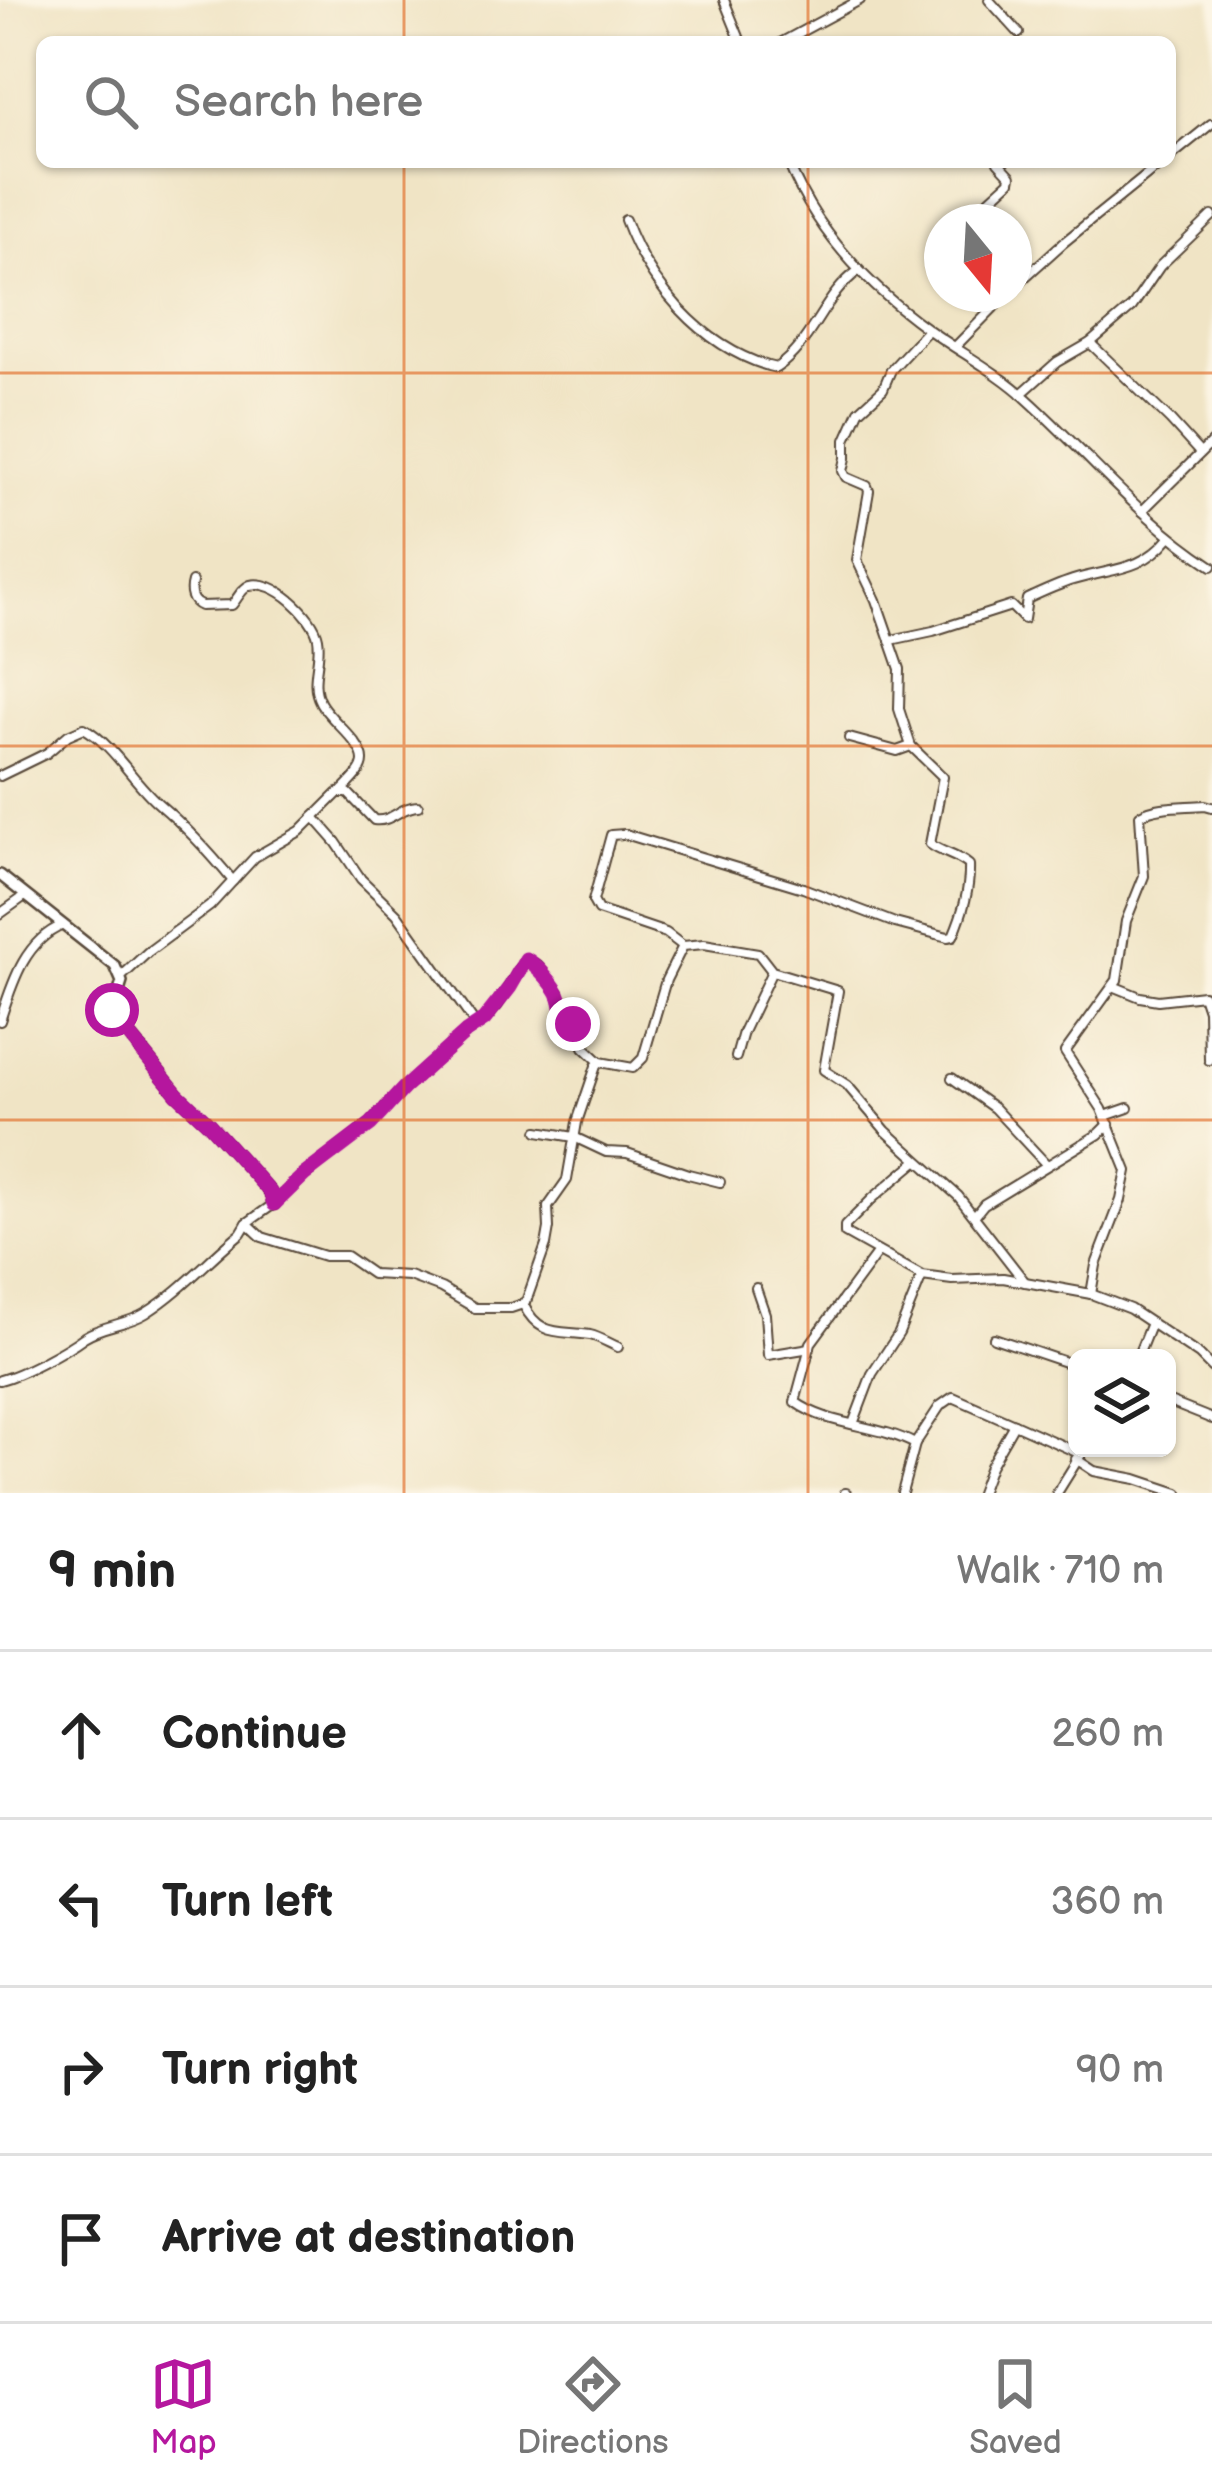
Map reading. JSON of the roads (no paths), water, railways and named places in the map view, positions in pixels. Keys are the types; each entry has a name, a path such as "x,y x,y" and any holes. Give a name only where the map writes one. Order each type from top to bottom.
{"street":[{"path":"724,0 739,36"},
{"path":"793,36 860,0"},
{"path":"989,0 1018,33"},
{"path":"1176,152 1211,124"},
{"path":"791,168 805,198 858,271 928,330 1021,394 1169,538 1212,566"},
{"path":"985,204 1010,181 1004,168"},
{"path":"1032,271 1156,168"},
{"path":"1021,394 1132,307 1160,266 1212,216"},
{"path":"626,220 646,265 695,326 716,341 776,368 793,355 841,286 858,271"},
{"path":"955,347 989,312"},
{"path":"928,330 891,370 883,389 859,411 846,440 843,471 869,490 857,560 900,669 899,709 911,746 943,777 930,844 969,865 964,906 952,936 895,923 841,900 626,834 611,835 593,901 598,910 666,933 683,946 704,944 758,953 772,971 838,991 824,1070 847,1085 886,1131 946,1184 1025,1282"},
{"path":"1090,343 1199,453"},
{"path":"1142,511 1212,442"},
{"path":"890,640 933,631 1066,582 1138,564 1169,538"},
{"path":"121,977 210,906 255,857 300,832 341,792 364,760 358,746 319,700 315,683 318,636 309,616 282,592 257,585 245,588 232,605 201,606 193,599 192,582"},
{"path":"1011,606 1024,619 1027,599"},
{"path":"0,776 84,728 175,816 233,881"},
{"path":"849,738 898,752 911,746"},
{"path":"341,792 379,821 418,806"},
{"path":"1090,1294 1127,1171 1107,1120 1066,1052 1120,968 1126,921 1144,876 1140,815 1212,807"},
{"path":"314,817 361,879 397,914 476,1025"},
{"path":"0,875 106,958 121,977 112,1014 177,1094 270,1192 274,1204"},
{"path":"0,914 25,896"},
{"path":"0,1021 27,956 42,936 63,925"},
{"path":"0,1380 92,1333 144,1314 304,1175 371,1124 404,1088 497,1006 524,961 532,961 560,995 565,1020 581,1030 584,1047 600,1062 633,1068 643,1058 666,980 683,946"},
{"path":"736,1058 772,971"},
{"path":"1112,986 1139,998 1158,1000 1203,995 1208,1010 1209,1060"},
{"path":"247,1223 262,1237 324,1256 346,1256 372,1274 410,1276 475,1307 523,1304 546,1245 548,1208 567,1180 574,1137 600,1062"},
{"path":"952,1078 994,1108 1047,1165"},
{"path":"975,1215 983,1204 1099,1134 1107,1120 1128,1108"},
{"path":"538,1131 574,1137 606,1152 627,1153 720,1182"},
{"path":"917,1161 873,1198 845,1226 845,1233 922,1276 1004,1278 1090,1294 1130,1309 1212,1368"},
{"path":"878,1252 810,1348 795,1402 916,1444"},
{"path":"854,1424 872,1374 899,1333 922,1276"},
{"path":"756,1288 765,1314 768,1355 810,1348"},
{"path":"523,1304 535,1323 547,1330 597,1335 618,1348"},
{"path":"1141,1349 1151,1323"},
{"path":"994,1338 1068,1363"},
{"path":"902,1493 916,1444 952,1396 1068,1448"},
{"path":"1176,1405 1212,1419"},
{"path":"980,1493 1013,1424"},
{"path":"1057,1493 1079,1457"},
{"path":"1083,1457 1094,1471 1178,1493"}]}
